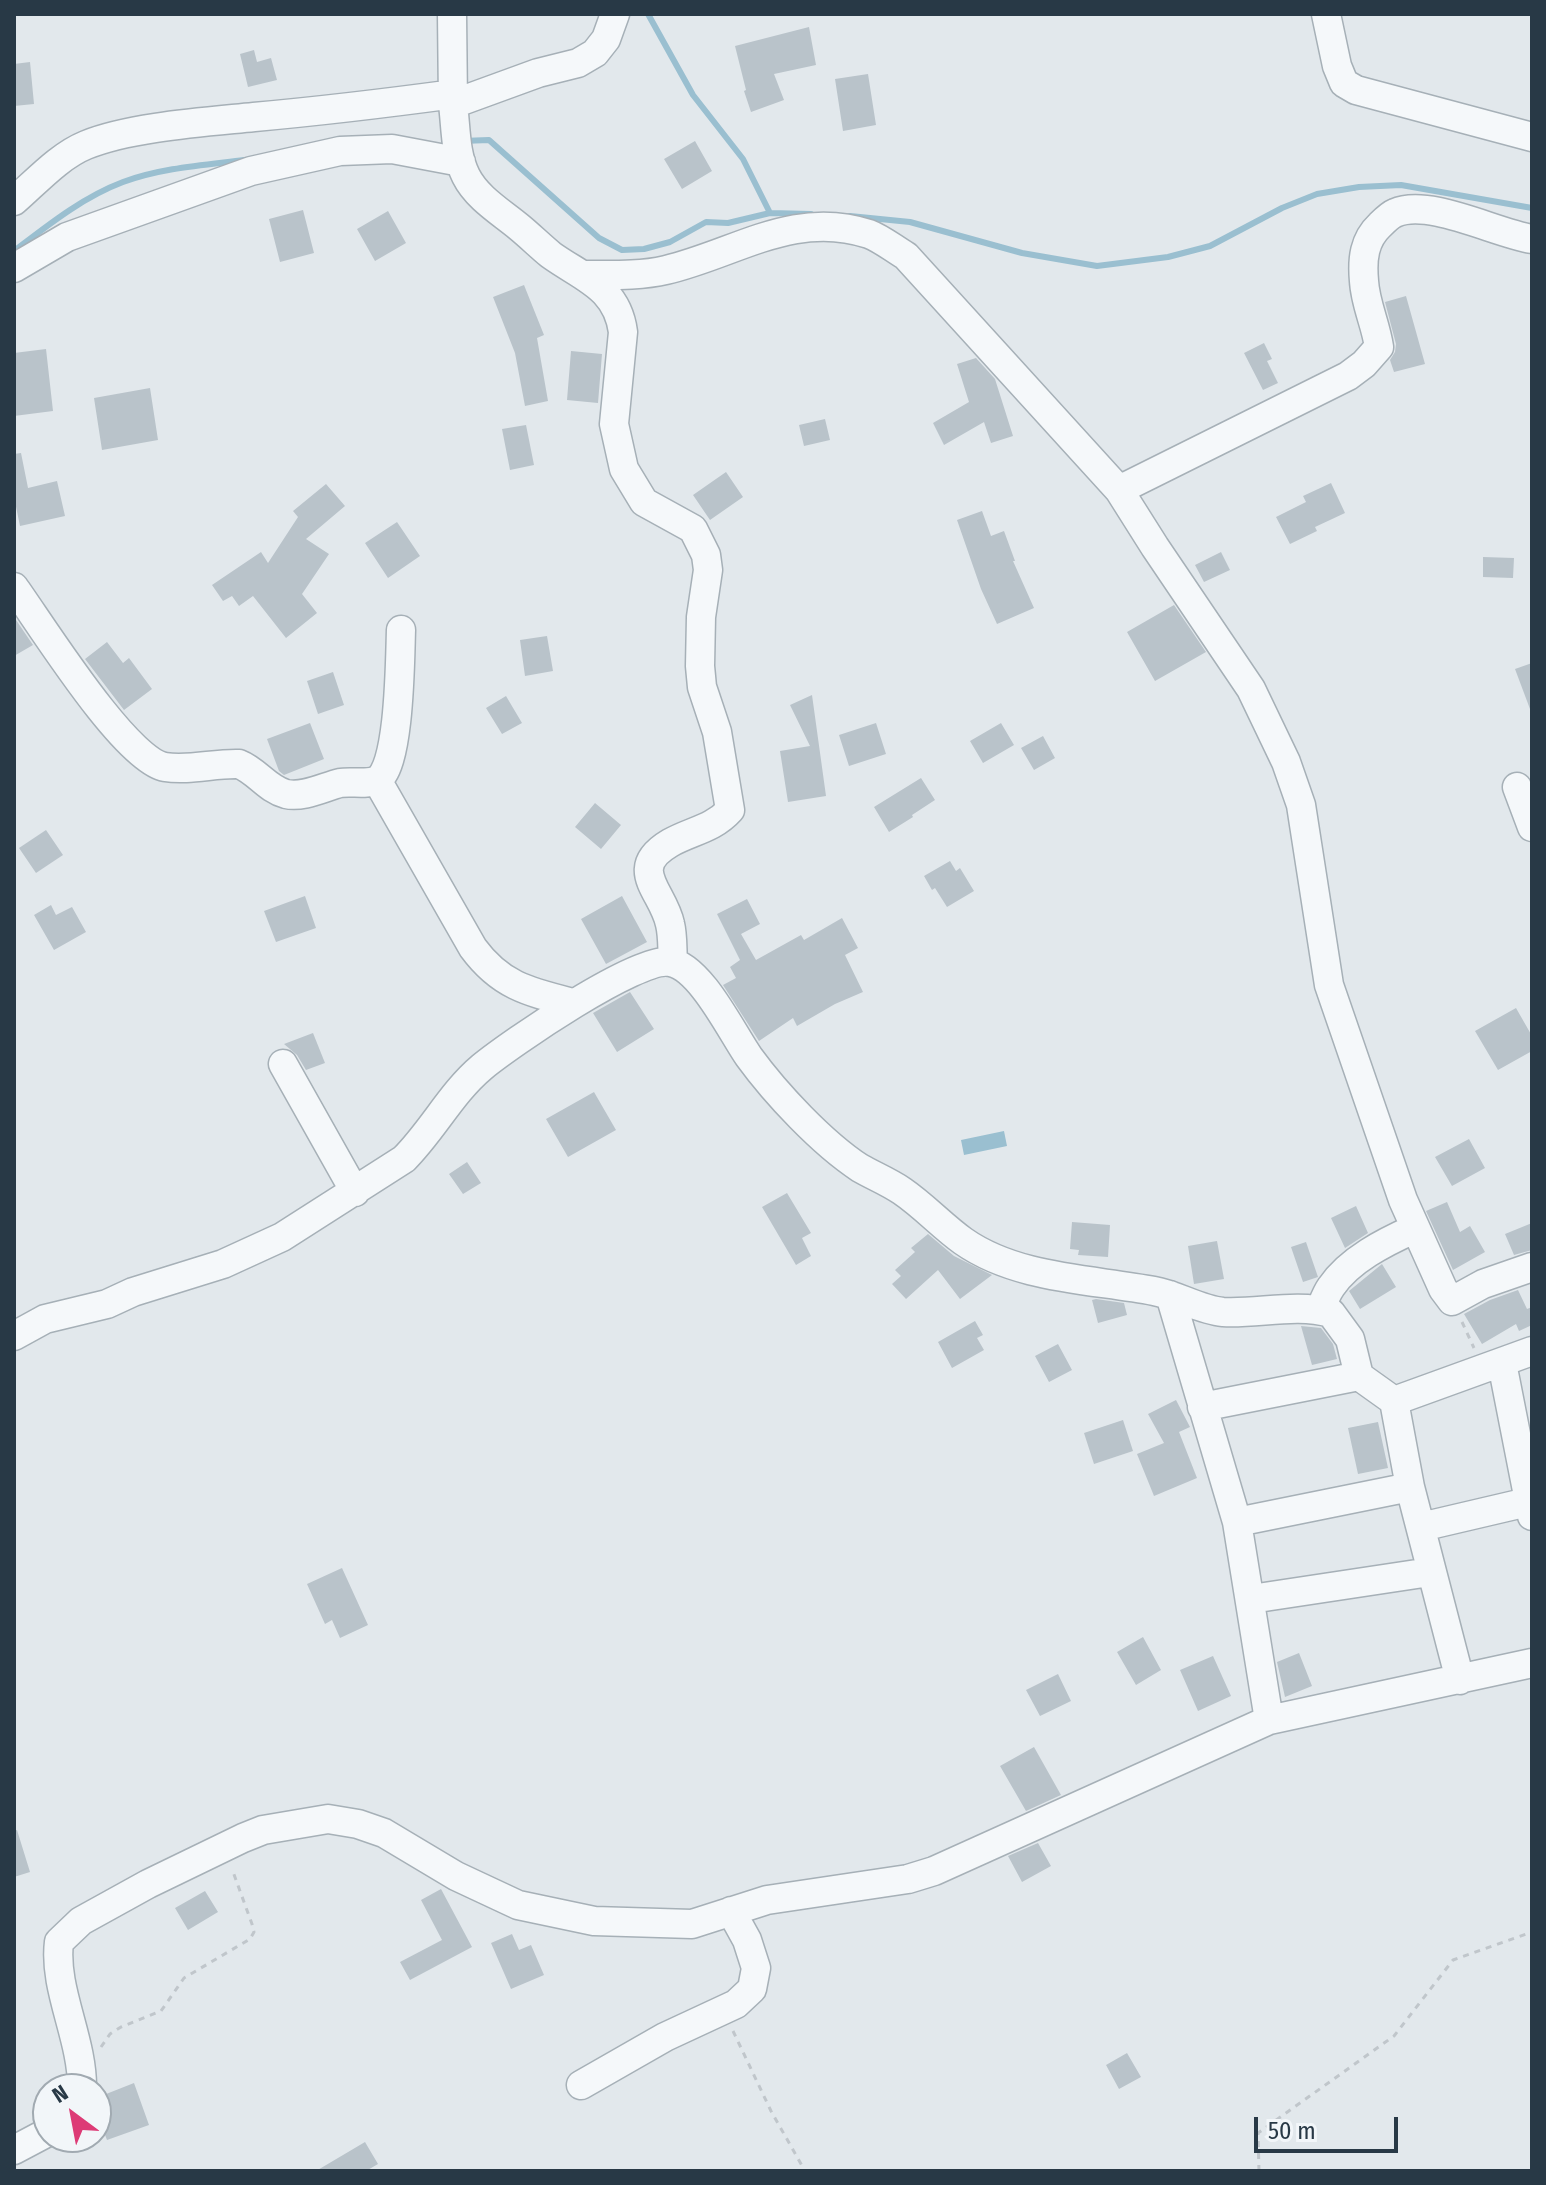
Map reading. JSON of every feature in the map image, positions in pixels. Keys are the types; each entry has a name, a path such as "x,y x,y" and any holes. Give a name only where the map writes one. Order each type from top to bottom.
{"street":[{"path":"452,14 454,105 460,158 467,177 501,213 552,255 586,275 603,290 621,318 623,347 614,424 624,469 644,502 693,529 706,555 708,570 701,617 700,666 702,687 717,732 730,810 708,828 663,847 649,862 653,887 670,923 673,962"},
{"path":"16,197 73,152 96,142 142,131 348,108 454,105 538,73 578,63 595,53 606,39 615,14"},
{"path":"1326,14 1337,66 1344,83 1356,90 1532,137"},
{"path":"14,268 67,237 251,171 340,151 392,149 460,158"},
{"path":"1119,490 1337,381 1364,364 1379,347 1364,283 1364,247 1377,227 1394,213 1415,209 1532,239"},
{"path":"586,275 665,270 801,227 870,235 906,256 1119,490 1251,689 1286,762 1301,805 1329,985 1414,1229 1443,1289 1452,1301 1483,1284 1532,1267"},
{"path":"14,587 52,644 125,737 143,755 162,767 239,764 277,790 293,795 337,784 377,780 389,765 394,744 401,630"},
{"path":"377,780 473,948 487,966 496,975 526,992 573,1003"},
{"path":"1517,787 1532,827"},
{"path":"14,1336 45,1319 107,1304 133,1292 223,1264 282,1237 404,1159 418,1145 454,1095 482,1067 573,1003 647,966 662,961 673,962 694,976 705,989 750,1059 822,1139 859,1167 901,1190 962,1241 1004,1262 1170,1295 1219,1312 1307,1308 1331,1313 1344,1329 1356,1355 1359,1376 1394,1401 1430,1572 1460,1680"},
{"path":"283,1064 355,1192"},
{"path":"1320,1310 1331,1286 1353,1264 1393,1238 1414,1229"},
{"path":"1170,1295 1237,1522 1269,1720"},
{"path":"1394,1401 1532,1351"},
{"path":"1421,1527 1531,1507 1493,1366"},
{"path":"1202,1407 1359,1376"},
{"path":"1237,1522 1410,1487"},
{"path":"1251,1599 1430,1572"},
{"path":"81,2073 76,2036 60,1973 59,1942 81,1921 148,1884 263,1830 308,1821 345,1821 384,1833 456,1876 518,1905 594,1921 692,1924 750,1904 796,1894 880,1884 934,1871 1269,1720 1532,1663"},
{"path":"581,2085 665,2037 736,2004 752,1989 756,1968 747,1940 731,1911"},
{"path":"14,2150 32,2140"}],"path":[{"path":"1452,1301 1493,1366"},
{"path":"88,2073 110,2034 132,2021 157,2014 184,1978 250,1939 254,1932 252,1924 225,1847"},
{"path":"1259,2171 1258,2133 1394,2036 1453,1960 1532,1932"},
{"path":"723,2010 771,2111 805,2171"}],"water":[{"path":"1004,1131 1007,1146 964,1155 961,1140"}],"building":[{"path":"809,27 816,65 774,74 784,100 751,112 735,46"},
{"path":"254,50 257,62 271,58 277,80 248,87 240,54"},
{"path":"30,62 34,104 14,106 14,64"},
{"path":"868,74 876,125 843,131 835,79"},
{"path":"695,141 712,171 682,189 664,159"},
{"path":"303,210 314,253 280,262 269,219"},
{"path":"388,211 406,243 375,261 357,229"},
{"path":"524,285 544,335 537,338 548,401 525,406 515,353 493,297"},
{"path":"1406,296 1425,364 1394,372 1390,360 1396,344 1385,302"},
{"path":"1264,343 1272,359 1267,361 1278,383 1263,390 1244,353"},
{"path":"46,349 53,411 14,416 14,353"},
{"path":"571,351 602,354 598,403 567,400"},
{"path":"976,358 995,379 1013,436 991,443 984,422 944,445 933,423 969,402 957,364"},
{"path":"150,388 158,440 102,450 94,398"},
{"path":"825,419 830,440 804,446 799,425"},
{"path":"526,425 534,465 510,470 502,429"},
{"path":"21,453 28,488 57,481 65,516 20,526 14,497 14,454"},
{"path":"726,472 743,497 710,520 693,495"},
{"path":"1331,483 1345,513 1315,527 1317,531 1290,544 1276,517 1306,502 1303,496"},
{"path":"326,484 345,506 306,539 329,554 302,594 317,613 286,638 253,596 239,606 232,596 223,601 212,585 261,552 268,563 298,517 293,511"},
{"path":"982,511 991,536 1004,531 1013,561 1034,608 997,624 957,520"},
{"path":"397,522 420,556 388,578 365,543"},
{"path":"1221,552 1230,570 1204,582 1195,565"},
{"path":"1483,557 1514,558 1513,578 1483,577"},
{"path":"1174,605 1206,652 1155,681 1127,632"},
{"path":"14,617 33,645 14,656"},
{"path":"547,636 553,671 525,676 520,640"},
{"path":"107,642 123,663 129,658 152,689 124,710 85,659"},
{"path":"1532,663 1532,709 1530,709 1515,669"},
{"path":"333,672 344,705 318,714 307,681"},
{"path":"812,695 826,796 788,802 780,751 810,746 790,705"},
{"path":"506,696 522,723 502,734 486,708"},
{"path":"310,723 324,759 284,775 279,771 267,739"},
{"path":"876,723 886,754 849,766 839,735"},
{"path":"1001,723 1014,745 983,763 970,741"},
{"path":"1043,736 1055,758 1034,770 1021,748"},
{"path":"921,778 935,800 889,832 874,807"},
{"path":"595,803 621,825 601,849 575,827"},
{"path":"46,830 63,855 36,873 19,848"},
{"path":"950,861 956,871 960,868 974,891 947,907 924,876"},
{"path":"305,896 316,928 276,942 264,911"},
{"path":"622,896 647,942 606,964 581,919"},
{"path":"747,899 760,924 741,934 756,960 801,935 804,940 842,918 858,948 845,955 863,992 797,1026 793,1018 759,1041 723,985 736,978 730,967 740,960 717,914"},
{"path":"51,905 56,915 72,907 86,932 54,950 34,915"},
{"path":"630,992 654,1029 617,1052 593,1013"},
{"path":"1516,1008 1532,1036 1532,1051 1498,1070 1475,1031"},
{"path":"313,1033 325,1063 306,1070 297,1055 284,1044"},
{"path":"594,1092 616,1130 568,1157 546,1119"},
{"path":"1469,1139 1485,1168 1452,1186 1435,1157"},
{"path":"467,1162 481,1183 463,1194 449,1174"},
{"path":"787,1193 811,1233 802,1238 811,1256 796,1265 762,1207"},
{"path":"1447,1202 1460,1232 1470,1226 1485,1252 1453,1270 1426,1211"},
{"path":"1356,1206 1368,1233 1345,1248 1331,1218"},
{"path":"1072,1222 1110,1225 1108,1257 1078,1255 1079,1250 1070,1249"},
{"path":"1532,1223 1532,1250 1514,1255 1505,1234"},
{"path":"928,1234 954,1256 992,1275 960,1299 938,1270 906,1299 892,1284 901,1276 895,1270 915,1252 911,1248"},
{"path":"1217,1241 1224,1279 1194,1284 1188,1246"},
{"path":"1306,1242 1318,1277 1303,1282 1291,1247"},
{"path":"1382,1264 1396,1287 1360,1309 1349,1291"},
{"path":"1518,1290 1527,1309 1532,1307 1532,1325 1519,1331 1516,1324 1482,1344 1464,1314"},
{"path":"1092,1300 1124,1303 1127,1315 1098,1323"},
{"path":"975,1321 983,1335 977,1338 984,1350 952,1368 938,1342"},
{"path":"1301,1326 1321,1328 1333,1344 1337,1359 1312,1365"},
{"path":"1058,1344 1072,1370 1049,1382 1035,1356"},
{"path":"1176,1400 1190,1427 1179,1432 1197,1478 1154,1496 1137,1454 1164,1443 1148,1414"},
{"path":"1123,1420 1133,1451 1094,1464 1084,1433"},
{"path":"1378,1422 1388,1468 1358,1474 1348,1428"},
{"path":"342,1568 368,1625 340,1638 332,1620 325,1624 307,1584"},
{"path":"1143,1637 1161,1670 1136,1685 1117,1652"},
{"path":"1299,1653 1312,1686 1285,1697 1277,1662"},
{"path":"1213,1656 1231,1696 1198,1711 1180,1670"},
{"path":"1058,1674 1071,1701 1040,1716 1026,1690"},
{"path":"1034,1747 1061,1795 1026,1811 1000,1766"},
{"path":"17,1830 30,1872 14,1877 14,1831"},
{"path":"1038,1843 1051,1866 1022,1882 1008,1856"},
{"path":"441,1889 472,1947 410,1980 400,1962 442,1940 421,1900"},
{"path":"205,1891 218,1912 188,1930 175,1908"},
{"path":"512,1934 519,1950 531,1945 544,1975 511,1989 491,1943"},
{"path":"1127,2053 1141,2077 1119,2089 1106,2065"},
{"path":"134,2083 149,2125 112,2138 112,2092"},
{"path":"365,2142 378,2164 366,2171 316,2171"}],"waterway":[{"path":"648,14 693,95 743,159 770,213"},
{"path":"462,141 489,140 599,238 622,250 644,249 670,242 706,222 728,223 770,213 811,214"},
{"path":"14,251 80,204 123,182 167,170 244,160"},
{"path":"850,216 910,222 1022,253 1097,266 1168,257 1210,246 1282,208 1317,194 1359,187 1401,185 1532,208"}]}
